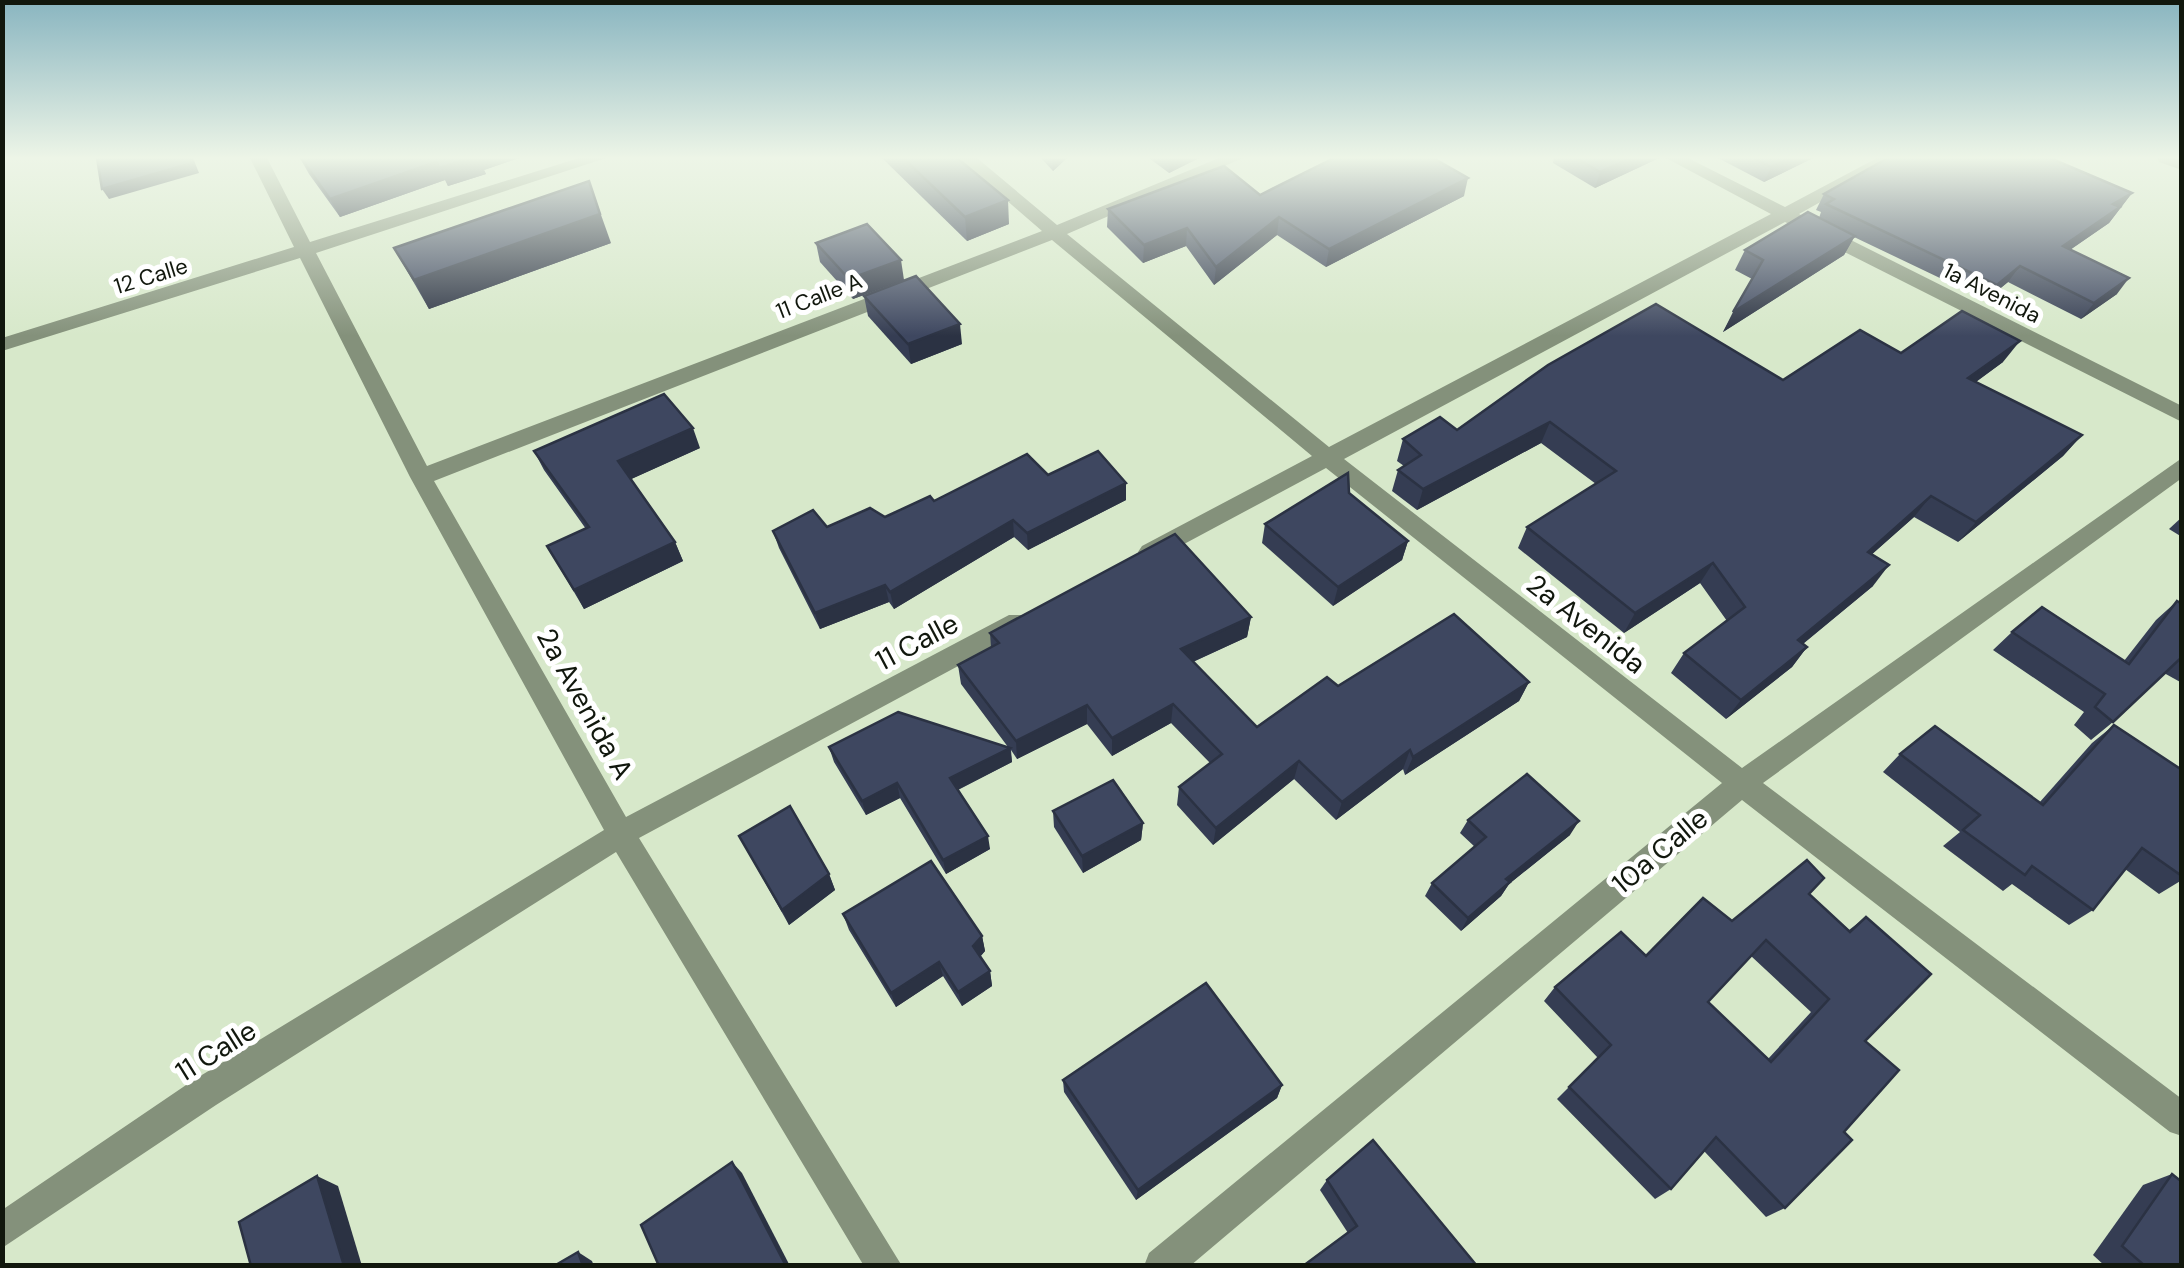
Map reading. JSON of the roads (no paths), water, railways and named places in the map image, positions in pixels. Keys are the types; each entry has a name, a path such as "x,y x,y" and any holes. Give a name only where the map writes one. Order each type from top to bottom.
{"street":[{"name":"2a Avenida A","path":"288,217 420,477 621,834 884,1266"},
{"name":"12 Calle","path":"2,345 414,217"},
{"name":"2a Avenida","path":"1035,217 1327,458 1741,784 2182,1120"},
{"name":"11 Calle A","path":"420,477 1091,217"},
{"name":"1a Avenida","path":"1785,218 2182,416"},
{"path":"1133,561 1785,218"},
{"name":"10a Calle","path":"1162,1266 1741,784 2182,466"},
{"name":"11 Calle","path":"2,1231 204,1094 621,834 1044,608"}]}
